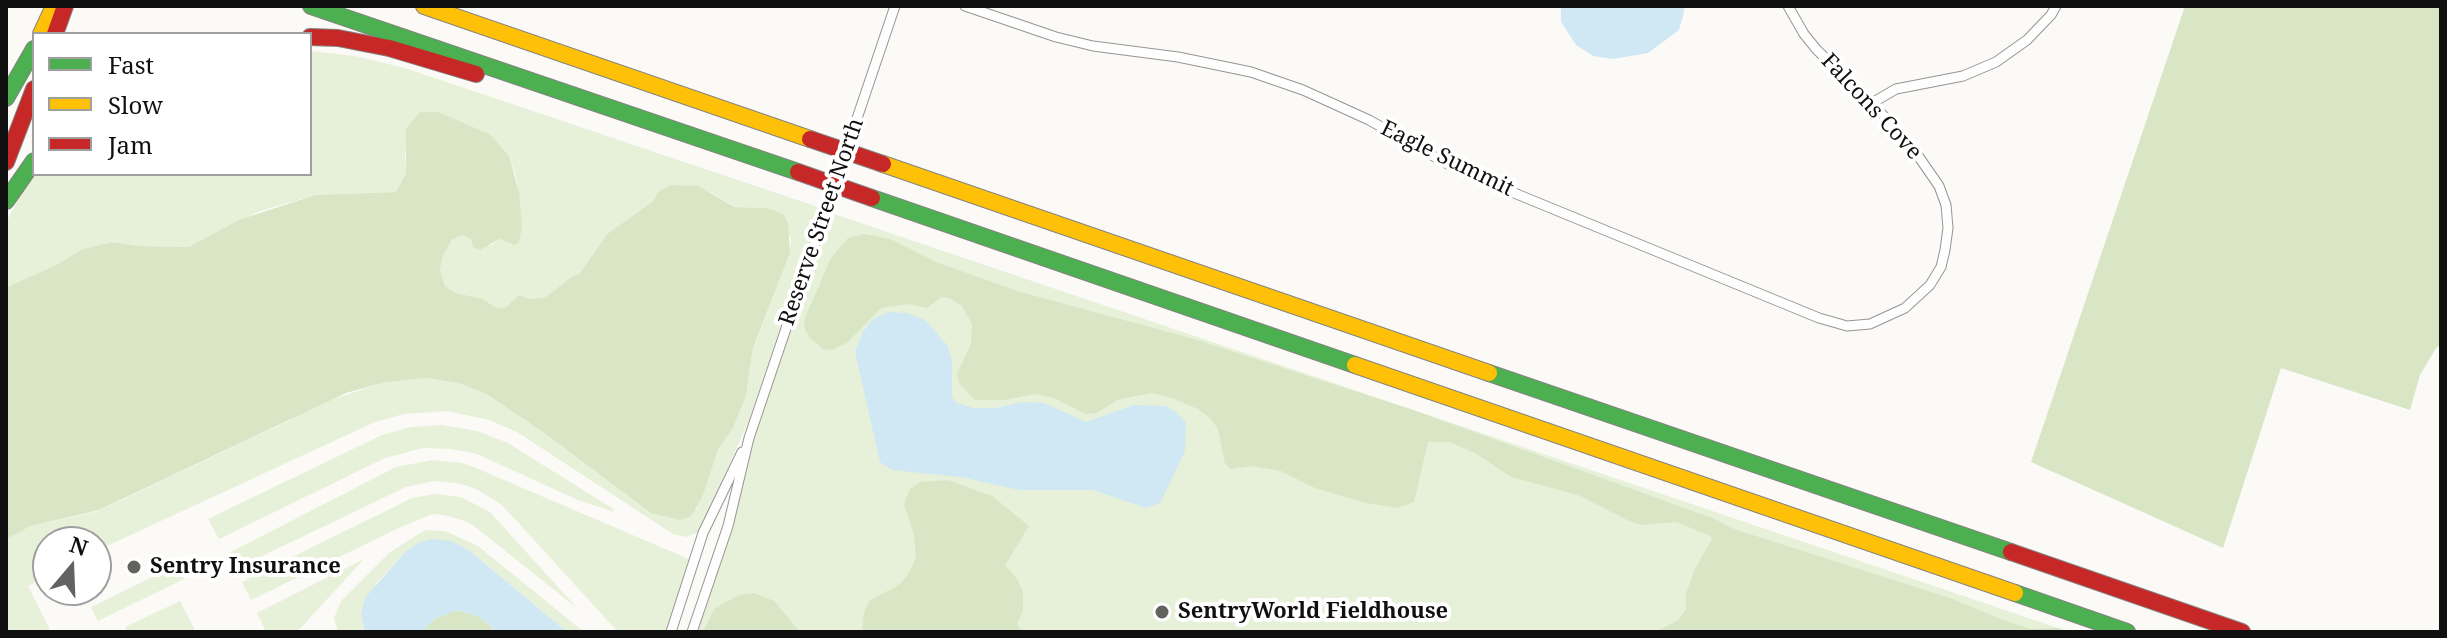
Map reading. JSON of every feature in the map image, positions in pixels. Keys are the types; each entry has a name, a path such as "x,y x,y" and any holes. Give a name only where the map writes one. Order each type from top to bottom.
{"highway":[{"path":"42,32 54,6"},
{"path":"56,32 65,6"},
{"path":"311,6 2127,632"},
{"path":"424,6 2242,632"},
{"path":"312,37 338,38 389,48 550,98 569,94"},
{"path":"6,98 32,52"},
{"path":"6,162 32,94"},
{"path":"6,201 32,164"}],"street":[{"name":"Reserve Street North","path":"692,632 728,526 749,438 895,6"},
{"name":"Eagle Summit","path":"965,6 1056,37 1251,72 1303,90 1369,120 1453,167 1819,318 1847,326 1870,324 1905,308 1916,299"},
{"name":"Falcons Cove","path":"1788,6 1817,50 1872,103 1928,168 1939,186 1946,205 1948,228 1941,267 1930,285 1916,299"},
{"path":"1872,103 1896,89 1963,76 1996,62 2027,40 2056,6"},
{"name":"Reserve Street North","path":"671,632 703,533 749,438"}],"green space":[{"path":"2185,6 2441,6 2441,345 2420,375 2410,410 2281,368 2223,548 2031,462"},
{"path":"312,51 355,56 405,68 821,208 749,420 699,532 686,537 673,534 517,432 489,420 447,411 404,414 375,422 112,544 112,526 32,526 32,584 28,586 32,606 38,606 51,632 6,632 6,539 31,526 98,511 321,403 382,383 425,378 459,383 488,395 651,513 696,509 713,460 724,436 734,426 746,396 753,349 790,253 791,238 767,208 736,207 710,192 659,191 652,202 607,234 580,273 546,297 529,299 519,295 505,308 495,307 483,299 456,293 445,286 440,270 443,255 452,240 462,235 491,245 499,239 506,241 522,226 516,176 509,156 491,135 439,112 405,151 406,173 396,192 315,195 260,211 189,247 112,242 83,249 6,289 6,222 24,189 35,176 312,176"},
{"path":"420,112 439,112 491,135 509,156 519,192 522,226 519,242 515,245 499,239 480,250 473,247 471,239 462,235 452,240 443,255 440,270 445,286 456,293 483,299 495,307 505,308 519,295 529,299 546,297 580,273 607,234 652,202 659,191 671,185 698,186 735,207 767,208 783,214 788,223 790,253 753,348 746,396 734,426 718,449 702,498 691,516 680,520 651,513 488,395 459,383 425,378 382,383 346,393 99,510 31,526 6,539 6,288 83,249 112,242 189,247 239,220 315,195 396,192 406,173 406,129"},
{"path":"834,214 2070,632 692,632 749,438"},
{"path":"864,234 890,239 936,262 1017,291 1194,339 1416,411 1715,519 1734,529 1953,599 2003,620 2031,629 2059,628 2065,632 1656,632 1678,620 1686,609 1686,594 1711,536 1676,522 1642,525 1629,521 1578,495 1511,477 1477,454 1450,442 1428,442 1414,502 1397,508 1366,503 1315,488 1281,471 1251,466 1231,469 1225,464 1218,429 1211,419 1198,409 1169,397 1151,393 1117,400 1097,413 1085,414 1054,398 1035,394 1005,400 975,400 959,383 957,374 971,344 972,324 962,306 949,298 941,297 927,308 909,304 881,308 848,342 833,350 823,349 809,337 804,327 805,318 831,258 848,238"},
{"path":"442,425 477,431 508,443 614,512 578,500 477,454 423,448 385,458 219,539 208,519 382,435 411,427"},
{"path":"433,460 476,468 691,560 666,632 618,632 502,505 462,484 434,481 406,487 235,569 227,554 396,467"},
{"path":"948,480 992,496 1029,526 1005,565 1023,592 1023,611 1017,623 1022,632 862,632 864,613 870,600 899,585 916,558 914,535 904,504 910,489 920,482"},
{"path":"435,494 461,497 490,512 578,609 474,526 432,514 251,600 242,582 412,498"},
{"path":"425,530 445,531 478,546 584,632 567,632 470,551 405,552 376,584 363,632 338,632 334,618 341,601 389,553"},
{"path":"364,559 297,632 266,632 257,613"},
{"path":"177,565 184,579 98,621 91,607 112,606 112,597"},
{"path":"754,593 774,601 800,632 703,632 714,609 739,595"},
{"path":"180,601 196,632 127,632 125,627"},
{"path":"457,610 480,617 494,632 422,632 434,619"}],"water":[{"path":"1555,6 1684,6 1684,12 1679,30 1648,53 1613,59 1593,56 1576,45 1561,22 1561,9"},
{"path":"889,312 907,313 925,320 947,345 952,360 952,397 957,403 973,408 995,408 1023,402 1044,403 1086,422 1134,405 1166,406 1177,413 1186,423 1185,451 1160,503 1146,508 1093,490 1019,490 961,477 892,470 880,462 855,352 863,332 873,319"},
{"path":"434,539 452,541 470,551 567,632 494,632 480,617 457,610 434,619 422,632 365,632 361,615 365,598 405,552 420,542"}],"traffic: fast":[{"path":"311,6 798,172"},
{"path":"6,98 32,52"},
{"path":"6,201 32,164"},
{"path":"872,198 1355,365"},
{"path":"1489,373 2011,552"},
{"path":"2015,593 2127,632"}],"traffic: slow":[{"path":"42,32 54,6"},
{"path":"424,6 810,139"},
{"path":"883,164 1489,373"},
{"path":"1355,365 2015,593"}],"traffic: jam":[{"path":"56,32 65,6"},
{"path":"312,37 338,38 389,48 476,74"},
{"path":"6,162 32,94"},
{"path":"810,139 883,164"},
{"path":"798,172 872,198"},
{"path":"2011,552 2242,632"}],"place":[{"name":"Sentry Insurance","path":"134,567"},
{"name":"SentryWorld Fieldhouse","path":"1162,612"}]}
